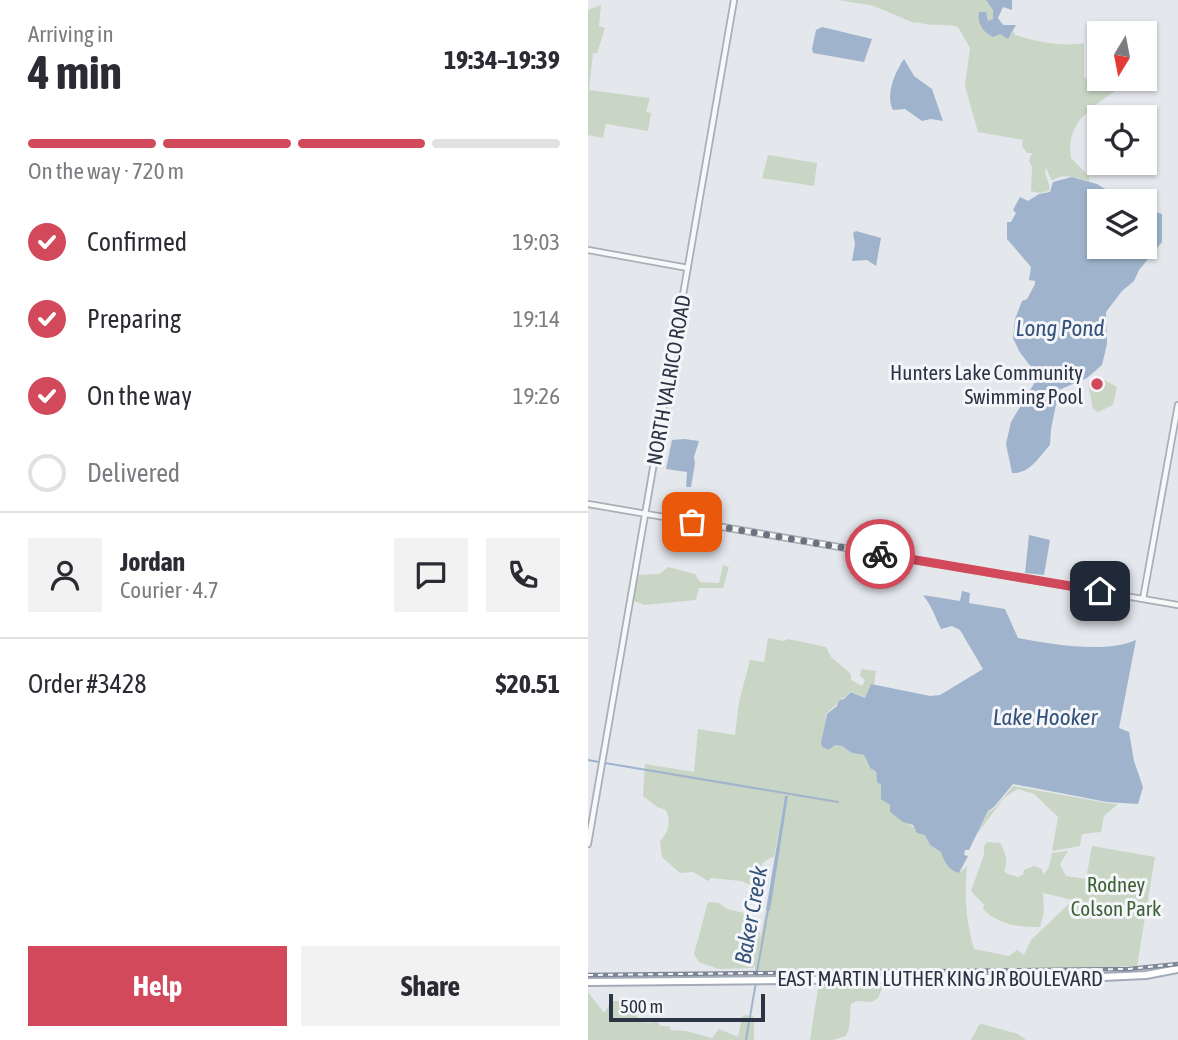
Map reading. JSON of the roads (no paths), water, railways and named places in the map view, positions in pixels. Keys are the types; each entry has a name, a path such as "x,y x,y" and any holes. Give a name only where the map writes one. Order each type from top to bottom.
{"main road":[{"name":"EAST MARTIN LUTHER KING JR BOULEVARD","path":"588,982 1103,977 1178,969"}],"street":[{"name":"NORTH VALRICO ROAD","path":"588,844 734,0"},
{"path":"588,250 688,268"},
{"path":"1143,599 1178,405"},
{"path":"588,504 1178,605"}],"water":[{"path":"986,0 1012,0 1012,10 1003,7 998,18 1003,25 1016,25 1008,39 1000,34 993,37 982,27 979,12 986,12 988,21 993,19 993,10"},
{"path":"822,27 872,39 864,62 813,53 816,30"},
{"path":"904,59 914,76 932,89 943,121 922,121 905,109 893,110 890,98 894,77"},
{"name":"Long Pond","path":"1072,177 1105,189 1087,189 1087,259 1148,259 1134,281 1122,291 1106,312 1107,344 1102,365 1087,378 1059,390 1050,445 1030,467 1012,473 1006,444 1011,422 1035,382 1031,367 1013,338 1015,319 1022,301 1027,299 1035,281 1029,280 1031,267 1007,239 1007,222 1011,222 1016,213 1013,210 1020,197 1028,201 1039,194 1050,192 1053,182"},
{"name":"Long Pond","path":"1157,213 1162,214 1162,242 1157,248"},
{"path":"856,231 881,238 876,266 867,260 852,261 855,244 853,233"},
{"path":"672,440 699,441 694,457 691,487 686,487 687,472 666,469"},
{"path":"1029,535 1050,540 1044,575 1025,573"},
{"name":"Lake Hooker","path":"962,591 970,593 969,603 1005,609 1018,638 1094,647 1136,640 1119,728 1129,732 1134,761 1143,787 1138,804 1107,802 1013,784 988,811 969,850 965,850 964,855 968,856 959,873 945,863 941,852 930,845 925,835 917,833 913,825 903,822 890,812 890,805 881,799 881,785 877,782 876,772 870,768 864,755 835,745 829,750 822,747 821,743 827,714 837,706 839,700 851,692 865,698 871,684 930,696 940,695 983,669 960,630 952,626 941,629 923,595 960,601"},
{"path":"785,796 788,796 770,911 766,910"}],"waterway":[{"path":"588,760 599,762"},
{"path":"605,763 838,802"},
{"name":"Baker Creek","path":"756,977 768,910"},
{"name":"Baker Creek","path":"746,1040 756,982"}],"railway":[{"path":"588,975 1129,969 1178,964"}],"place":[{"name":"Hunters Lake Community Swimming Pool","path":"1097,384"}],"park label":[{"name":"Rodney Colson Park","path":"1116,896"}]}
